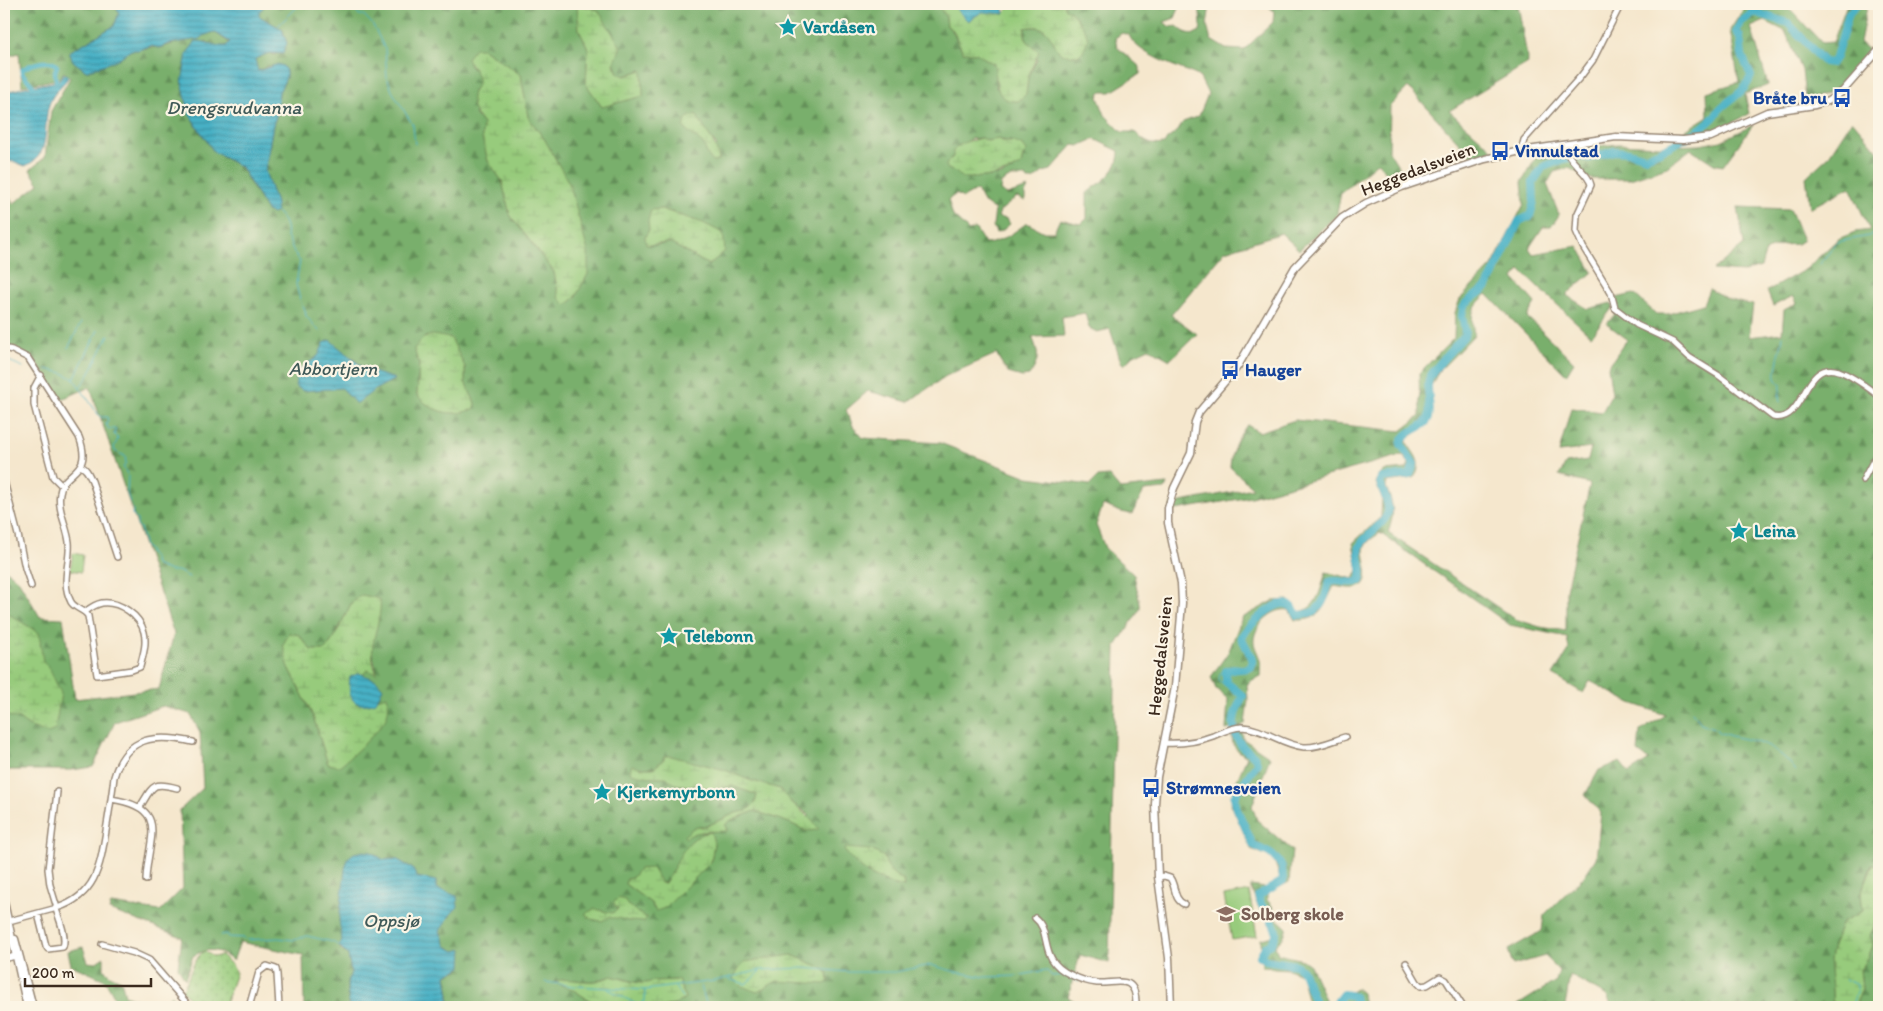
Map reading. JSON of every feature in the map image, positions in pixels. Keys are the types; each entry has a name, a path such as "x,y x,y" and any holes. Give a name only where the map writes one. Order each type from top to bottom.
{"main road":[{"name":"Heggedalsveien","path":"1171,1007 1169,958 1158,877 1155,795 1175,686 1182,603 1181,583 1168,523 1168,508 1174,488 1191,453 1195,422 1199,412 1238,366 1295,267 1342,218 1366,203 1402,187 1485,159 1521,151 1616,137 1683,140 1711,137 1751,118 1776,109 1815,105 1828,101 1842,92 1879,50"},
{"path":"4,902 27,1007"},
{"path":"17,955 33,1007"}],"street":[{"path":"1521,151 1524,140 1593,60 1621,4"},
{"path":"1563,145 1570,160 1588,178 1591,186 1576,223 1579,238 1611,292 1615,308 1626,318 1646,330 1673,342 1690,357 1772,417 1783,417 1790,413 1798,404 1813,378 1827,370 1840,371 1879,396"},
{"path":"4,348 28,358 41,375 79,437 84,449 84,456 80,466 62,486 59,503 67,532 69,552 65,580 71,602 88,616 97,675 140,667 145,642 144,631 136,617 124,608 102,603 85,612"},
{"path":"41,375 34,388 34,406 53,477 62,486"},
{"path":"1864,480 1873,461 1879,454"},
{"path":"80,466 88,471 117,557"},
{"path":"4,482 31,586"},
{"path":"1164,744 1197,741 1234,728 1252,729 1304,747 1317,746 1345,737"},
{"path":"9,921 68,904 80,897 90,886 98,870 117,767 132,747 144,740 156,737 175,738 193,742"},
{"path":"140,807 155,785 160,784 177,788"},
{"path":"38,914 48,949 63,947 65,944 64,937 50,885 48,869 57,792"},
{"path":"111,799 128,802 140,807 148,816 152,829 146,880"},
{"path":"1158,877 1170,878 1180,902 1184,904"},
{"path":"1035,918 1041,925 1046,948 1052,960 1062,971 1084,981 1095,983 1125,982 1132,987 1137,1006 1130,1007"},
{"path":"102,944 134,953 148,960 190,1007"},
{"path":"4,959 17,955"},
{"path":"1406,963 1417,982 1422,986 1440,977 1446,980 1463,1007"},
{"path":"249,1007 260,972 268,966 272,967 277,973 279,1007"}],"green space":[{"path":"4,4 115,4 119,13 114,26 69,52 73,61 86,71 115,61 131,50 159,48 214,32 230,43 218,46 206,41 182,82 189,114 214,152 240,167 267,211 273,213 276,203 265,171 273,125 277,114 279,92 286,78 286,71 283,66 268,66 258,71 254,59 269,53 275,55 284,46 285,41 282,29 259,16 259,12 266,4 577,4 579,30 588,48 586,84 602,107 641,70 625,76 618,74 598,10 581,4 937,4 946,17 947,26 952,30 963,52 976,53 995,64 996,88 1026,94 1028,77 1037,59 1030,48 1025,28 1035,27 1044,30 1051,36 1055,46 1083,51 1087,40 1084,31 1073,14 1065,9 1064,4 1183,4 1180,6 1175,18 1164,22 1170,27 1177,26 1192,35 1200,31 1199,4 1210,4 1207,26 1211,40 1226,49 1244,50 1273,22 1274,11 1265,4 1518,4 1528,63 1449,111 1493,150 1472,157 1408,87 1390,106 1389,151 1400,169 1394,182 1378,162 1341,193 1338,214 1299,250 1281,233 1225,251 1171,315 1197,334 1170,360 1149,348 1134,355 1124,365 1121,362 1110,329 1097,332 1089,328 1085,313 1062,317 1064,336 1032,337 1036,347 1037,361 1029,376 1022,377 1008,373 996,354 946,376 908,402 868,391 846,410 853,426 863,438 940,443 1028,477 1090,485 1098,477 1109,476 1120,489 1167,484 1165,489 1144,491 1132,514 1103,505 1096,525 1105,548 1134,575 1140,609 1116,646 1109,963 1080,955 1068,997 1084,1007 660,1007 674,1005 685,998 678,980 639,983 612,977 595,981 564,980 555,982 575,991 600,1007 448,1007 449,996 446,975 456,971 463,949 455,951 446,946 440,930 458,907 436,888 436,881 417,877 412,868 396,859 384,860 371,852 339,920 342,934 340,949 348,955 351,972 347,984 349,1007 304,1007 303,955 240,942 233,961 223,954 209,950 193,956 185,979 178,967 182,937 109,910 111,904 160,911 183,888 180,810 203,788 200,732 190,714 163,706 115,722 93,767 71,770 8,770 4,803 4,568 19,581 40,617 63,618 75,699 159,689 174,634 90,387 60,400 36,362 11,348 4,347 4,187 13,204 39,184 30,170 45,157 51,111 70,78 64,72 58,79 22,86 19,53 4,57","holes":["1122,33 1129,35 1133,42 1149,54 1196,75 1200,78 1208,94 1199,116 1183,122 1178,131 1167,139 1164,144 1148,142 1135,132 1122,132 1105,115 1098,97 1100,92 1111,92 1140,74 1140,67 1117,47 1115,38","482,48 521,75 528,117 545,140 559,298 554,272 510,215 502,181 488,161 482,137 483,124 475,114 473,91 479,83 478,74 470,66 468,59","696,114 702,127 717,146 707,154","981,138 1014,142 1023,156 1021,165 1001,175 973,178 948,169 948,161 970,139","1094,139 1119,151 1113,170 1104,180 1087,193 1087,219 1080,224 1060,219 1054,232 1044,232 1027,223 1002,239 985,244 975,228 969,231 953,216 948,200 956,194 963,198 977,190 983,202 995,210 993,226 996,233 1003,230 1010,224 1007,219 998,217 1000,211 1017,197 1025,201 1025,194 1028,188 1007,195 1000,191 1001,183 1011,177 1026,177 1028,180 1033,180 1043,172 1051,170 1073,145 1079,146","661,209 678,214 709,265 670,243 656,245 645,237 649,230 651,210","426,336 465,367 465,382 476,405 444,411 431,407 424,402 417,395 419,364 414,349","318,356 352,357 366,370 395,379 356,403 342,388 303,391 298,371","352,602 380,606 371,647 377,673 367,669 355,682 356,694 380,698 328,764 313,716 288,665 290,633 299,635 311,650 325,650 334,638","664,759 725,770 749,780 780,789 787,799 809,815 806,831 790,823 755,811 731,820 725,825 727,830 693,833 693,828 707,826 736,813 747,811 755,803 757,795 732,786 711,789 701,786 689,786 666,777 658,777 632,766 654,768","714,843 711,862 665,908 654,909 651,903 625,884 627,879 632,878 665,883 674,868","887,869 893,875 903,880 904,887 894,885 866,873","792,955 820,967 828,973 777,981 733,978 742,967"]},
{"path":"577,4 598,10 621,47 614,64 618,73 625,76 642,70 643,96 602,107 586,84 588,48 579,30"},
{"path":"937,4 951,4 968,21 982,11 1004,14 1011,4 1064,4 1065,9 1071,11 1086,32 1088,40 1083,51 1078,56 1061,54 1048,33 1044,30 1039,27 1025,28 1025,35 1028,41 1039,51 1028,77 1026,94 1019,101 1011,101 1005,99 998,90 994,64 976,53 963,52 953,30 947,26 946,17"},
{"path":"1747,4 1769,4 1791,10 1822,43 1833,42 1847,4 1872,4 1867,7 1860,42 1871,52 1850,76 1835,89 1816,97 1805,98 1802,70 1785,31 1765,21 1751,27 1768,85 1745,94 1749,114 1716,131 1701,136 1675,137 1708,116 1707,92 1739,82 1730,30"},
{"path":"475,48 482,48 521,75 528,117 545,140 570,185 588,252 588,274 575,298 566,305 559,298 554,272 510,215 502,181 488,161 482,137 483,124 472,104 472,95 478,84 478,77 467,58"},
{"path":"696,114 713,141 719,160 713,162 707,154 704,145 683,127 687,118"},
{"path":"1852,120 1879,152 1879,867 1872,864 1861,894 1863,911 1842,922 1834,943 1830,964 1833,996 1832,1007 1612,1007 1607,996 1570,975 1565,1007 1518,1007 1518,1005 1556,981 1559,971 1545,956 1513,965 1508,950 1542,931 1544,915 1585,875 1596,858 1601,813 1585,795 1599,770 1620,762 1629,773 1649,760 1638,752 1640,731 1666,715 1631,703 1590,681 1583,693 1553,675 1569,650 1567,637 1510,625 1380,533 1370,540 1365,547 1367,575 1363,585 1354,588 1334,586 1324,606 1311,618 1295,620 1289,610 1277,611 1267,617 1258,627 1254,642 1261,663 1261,676 1250,681 1247,685 1248,700 1245,724 1226,730 1228,699 1216,689 1211,677 1229,651 1242,618 1273,601 1288,600 1299,612 1311,607 1318,596 1326,572 1354,579 1358,570 1353,543 1381,517 1382,498 1376,483 1378,477 1384,471 1407,469 1409,463 1402,455 1251,497 1170,511 1171,504 1253,488 1230,467 1235,445 1247,425 1259,432 1295,420 1401,431 1420,416 1419,373 1454,338 1455,313 1460,299 1492,266 1524,204 1522,182 1539,152 1618,144 1700,145 1721,141 1753,125 1723,166 1714,164 1691,149 1667,167 1630,179 1591,179 1569,168 1554,172 1547,184 1559,215 1551,227 1543,227 1529,248 1533,254 1578,246 1593,272 1566,295 1588,309 1611,303 1613,307 1591,336 1520,270 1514,279 1535,303 1527,317 1574,362 1566,375 1487,294 1477,304 1473,312 1474,335 1438,372 1431,386 1432,417 1429,424 1407,439 1407,443 1416,456 1418,464 1414,478 1387,482 1386,487 1393,509 1388,533 1515,619 1540,627 1566,631 1566,590 1590,484 1559,476 1566,463 1588,460 1591,448 1559,452 1571,408 1602,412 1612,394 1608,367 1627,339 1607,324 1619,309 1616,298 1634,294 1656,314 1668,314 1703,304 1709,289 1730,300 1753,305 1749,337 1782,333 1784,310 1797,303 1793,296 1773,306 1767,291 1806,269 1838,239 1855,232 1870,230 1850,187 1810,208 1806,177 1828,157"},
{"path":"981,138 987,141 999,139 1023,146 1027,151 1023,156 1021,165 1000,174 977,178 962,178 957,173 948,169 946,166 948,161 953,157 953,151 957,147 966,142"},
{"path":"1738,207 1790,209 1803,240 1797,244 1782,245 1766,250 1761,267 1744,272 1713,270 1744,245"},
{"path":"661,209 703,223 723,233 725,251 709,265 670,243 646,245 645,237 649,230 648,221 651,210"},
{"path":"432,335 451,338 465,367 465,382 476,405 474,409 458,413 443,412 429,406 417,395 419,364 414,349 422,340"},
{"path":"73,553 83,555 81,572 70,570"},
{"path":"362,595 380,599 379,618 372,654 377,674 367,670 356,682 356,694 380,698 387,696 388,710 386,718 378,729 339,766 328,764 313,716 288,665 283,645 289,633 299,635 311,650 325,650 334,638 352,602"},
{"path":"4,607 7,613 39,633 43,662 49,668 61,693 55,730 48,733 28,726 19,719 4,715 4,694 7,682 4,664"},
{"path":"1242,726 1243,739 1270,757 1252,806 1257,820 1292,850 1289,882 1267,894 1267,900 1273,907 1276,918 1287,928 1283,938 1275,946 1278,954 1303,960 1310,965 1328,1006 1356,988 1362,993 1364,1007 1352,1007 1350,1003 1345,1007 1309,1007 1301,974 1288,969 1262,967 1261,939 1274,936 1276,927 1258,906 1250,886 1266,888 1281,879 1273,858 1251,849 1231,804 1233,789 1247,757 1234,746 1232,729"},
{"path":"664,756 671,756 725,770 749,780 780,789 813,822 818,830 806,831 790,823 755,811 731,820 725,825 727,831 701,832 686,838 684,836 693,828 707,826 736,813 747,811 755,803 757,795 732,786 710,789 701,786 675,784 666,777 631,773 632,765 654,768 664,759"},
{"path":"711,832 714,843 711,862 665,908 656,911 651,903 625,884 627,879 632,878 639,869 652,868 661,883 665,883 688,844 702,834"},
{"path":"845,848 871,850 884,857 890,871 903,880 904,887 886,882 864,870 850,858 844,850"},
{"path":"1873,864 1879,867 1879,910 1870,935 1873,945 1868,958 1860,970 1862,988 1855,1007 1832,1007 1830,959 1832,948 1842,922 1863,911 1861,894"},
{"path":"1249,891 1257,936 1232,940 1224,896"},
{"path":"618,898 625,900 627,905 647,918 644,922 618,918 608,918 601,921 591,919 586,915 586,913 595,909 612,913 618,908 614,905 614,902"},
{"path":"1879,913 1879,1007 1855,1007 1862,988 1860,970 1868,958 1873,945 1870,935 1877,924"},
{"path":"83,947 88,962 95,963 104,957 104,969 110,975 121,980 125,995 158,1007 127,1007 118,1003 105,980 71,965 68,951"},
{"path":"204,951 214,957 221,955 232,965 236,973 224,1007 195,1007 182,990 196,959"},
{"path":"792,955 820,967 828,973 829,981 825,984 777,981 757,992 739,985 733,978 744,962"},
{"path":"612,976 644,983 678,980 685,998 674,1005 660,1007 600,1007 575,991 555,982 560,980 596,981"},
{"path":"171,995 183,1007 158,1007"}],"water":[{"name":"Drengsrudvanna","path":"115,4 266,4 259,12 259,16 282,29 287,43 283,54 269,53 255,59 258,71 278,64 283,66 286,71 286,78 279,92 277,114 273,125 265,171 276,203 277,212 273,214 267,211 241,167 214,152 189,114 182,82 187,53 196,41 222,46 226,46 230,42 214,32 199,39 169,44 159,48 151,46 131,50 115,61 86,71 73,61 69,52 114,26 119,13"},
{"path":"951,4 1005,4 1004,14 982,12 968,21"},
{"path":"63,74 66,74 68,78 51,100 48,109 44,146 40,154 34,161 25,166 15,162 4,161 4,93 58,81"},
{"name":"Abbortjern","path":"330,340 366,370 395,379 376,389 356,404 342,388 303,391 295,386 298,371 318,356 324,343"},
{"path":"359,673 376,680 383,688 376,702 362,704 353,700 349,684 350,677"},
{"name":"Oppsjø","path":"371,852 384,860 396,859 412,868 417,877 436,881 436,888 457,896 458,907 440,931 446,946 455,951 463,949 462,967 446,975 449,996 448,1007 349,1007 347,984 351,972 348,955 339,946 342,940 339,920 348,858 354,853"}],"waterway":[{"path":"278,26 298,6 310,6 312,4"},
{"path":"319,4 330,7 337,4"},
{"path":"344,4 353,7 359,15 364,15 373,25 385,49 387,77 392,91 413,125 415,144"},
{"path":"1317,1007 1302,970 1296,965 1266,960 1260,956 1265,947 1271,944 1275,937 1276,929 1259,901 1258,896 1283,881 1282,867 1276,858 1253,845 1237,809 1234,797 1257,763 1254,756 1239,742 1234,729 1235,716 1243,696 1226,682 1226,671 1251,667 1253,660 1241,637 1255,621 1274,606 1286,604 1292,607 1298,615 1312,613 1323,601 1329,582 1352,583 1360,581 1362,572 1359,555 1360,546 1387,516 1388,506 1380,483 1382,478 1410,475 1414,464 1401,444 1403,439 1427,421 1430,412 1429,379 1440,363 1464,336 1462,316 1466,303 1487,287 1519,221 1530,216 1534,202 1533,182 1543,167 1576,156 1590,158 1614,151 1629,152 1646,157 1691,135 1707,124 1719,110 1742,91 1751,76 1742,55 1740,37 1736,31 1741,22 1754,12 1788,23 1824,62 1832,63 1836,57 1849,13 1858,4"},
{"path":"33,86 22,73 22,70 40,62 50,62 57,66 55,72 56,81"},
{"path":"277,212 285,223 286,236 300,261 296,284 301,303 306,316 320,332"},
{"path":"1820,264 1837,242 1879,234"},
{"path":"68,348 81,323"},
{"path":"74,379 98,330"},
{"path":"79,388 87,378 109,335"},
{"path":"1780,402 1781,385 1776,379 1776,374 1783,336"},
{"path":"4,359 23,367"},
{"path":"46,369 63,373 74,379 100,417 107,417 106,424 109,429 116,429 114,434 118,439 114,447 115,451 125,456 126,463 123,466 128,476 127,494 133,510 132,514 137,520 137,526 140,528 145,547 149,550 155,565 170,571 178,571 189,577"},
{"path":"1226,671 1220,673 1219,681 1229,684"},
{"path":"1692,712 1701,723 1716,729 1719,733 1753,741 1777,751 1796,771"},
{"path":"220,935 227,934 229,937 245,938 247,940 278,938 294,940 307,936 333,942 339,946"},
{"path":"545,982 574,986 645,990 714,981 761,970 803,968 849,972 895,972 931,965 985,977 1017,976 1046,970 1052,976 1063,975 1079,982"},
{"path":"728,979 746,984 760,971"},
{"path":"1844,979 1857,985 1851,1007"},
{"path":"700,983 707,1006"},
{"path":"675,987 682,997"},
{"path":"608,989 638,1005 645,1001 645,990"},
{"path":"1333,1007 1343,994 1354,996 1356,1007"}],"place":[{"name":"Vardåsen","path":"788,27"},
{"name":"Bråte bru","path":"1842,98"},
{"name":"Vinnulstad","path":"1500,151"},
{"name":"Hauger","path":"1230,370"},
{"name":"Leina","path":"1739,531"},
{"name":"Telebonn","path":"669,636"},
{"name":"Strømnesveien","path":"1151,788"},
{"name":"Kjerkemyrbonn","path":"602,792"},
{"name":"Solberg skole","path":"1226,914"}]}
